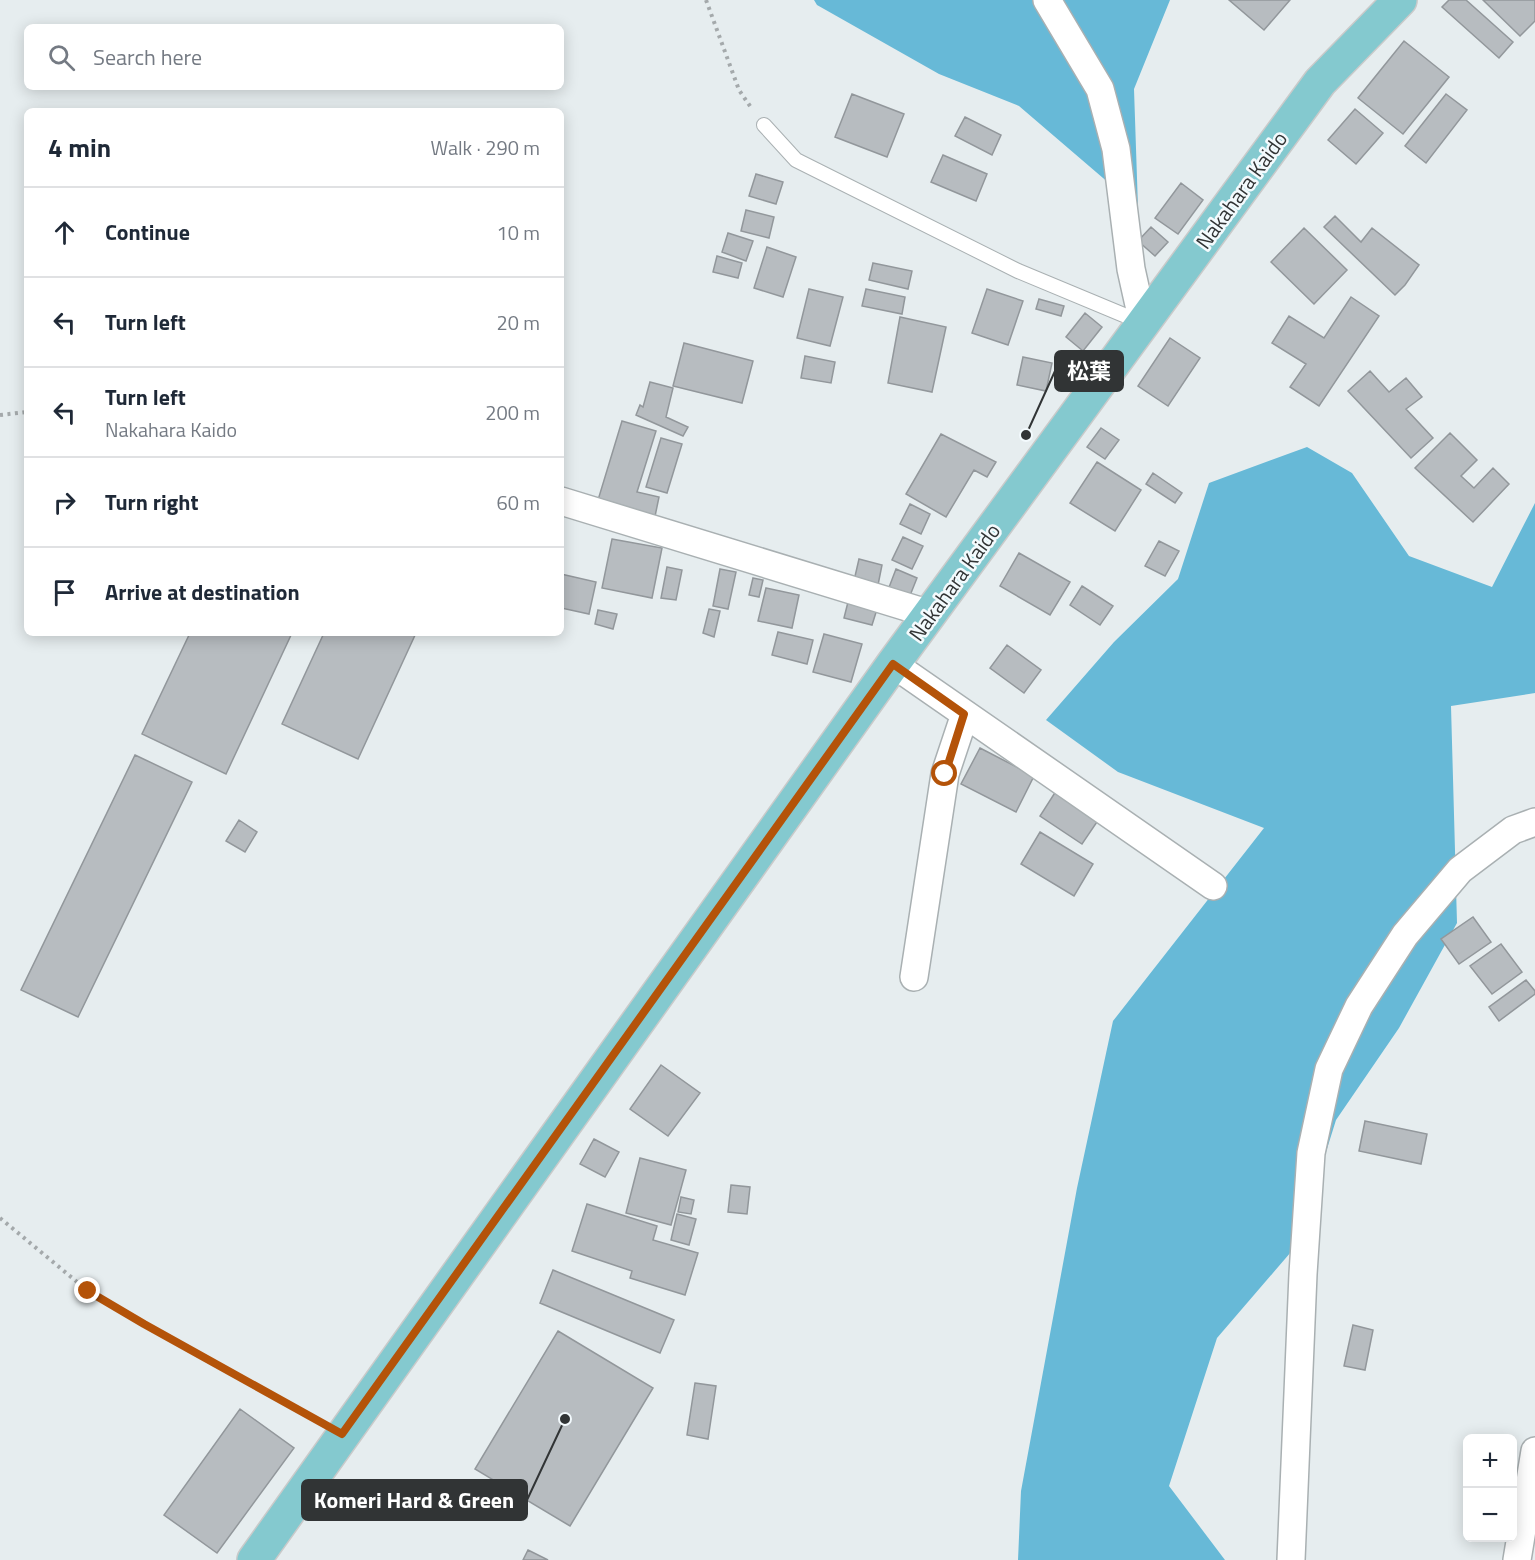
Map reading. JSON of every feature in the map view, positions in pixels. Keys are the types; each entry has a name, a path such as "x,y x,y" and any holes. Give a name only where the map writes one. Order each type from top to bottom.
{"main road":[{"name":"Nakahara Kaido","path":"254,1560 893,664 1320,82 1400,0"}],"street":[{"path":"1047,0 1100,88 1116,149 1131,269 1143,323"},
{"path":"564,502 930,614"},
{"path":"893,664 1213,886"},
{"path":"914,977 945,774 964,714"},
{"path":"1291,1560 1302,1274 1311,1153 1329,1070 1359,1006 1406,935 1460,870 1513,830 1535,822"},
{"path":"1517,1560 1535,1451"}],"lane":[{"path":"764,126 796,160 1018,271 1143,323"}],"path":[{"path":"706,0 739,90 764,126"},
{"path":"0,415 24,412"},
{"path":"0,1218 88,1291 342,1434"}],"shaded area":[{"path":"814,0 1170,0 1134,89 1138,208 1019,106 939,74 817,5"},
{"path":"1307,447 1352,473 1409,556 1492,587 1535,503 1535,693 1451,706 1457,923 1399,1028 1336,1120 1297,1245 1217,1338 1169,1486 1225,1560 1018,1560 1021,1491 1077,1188 1113,1021 1264,828 1118,772 1046,720 1114,642 1178,579 1209,483"}],"building":[{"path":"1229,0 1290,0 1264,30"},
{"path":"1449,0 1466,0 1513,42 1499,58 1442,7"},
{"path":"1483,0 1535,0 1535,21 1520,36"},
{"path":"1404,41 1449,77 1403,134 1358,98"},
{"path":"852,94 904,114 887,157 835,137"},
{"path":"1446,94 1467,110 1426,163 1405,146"},
{"path":"1355,109 1383,133 1356,164 1328,140"},
{"path":"965,117 1001,135 992,155 955,136"},
{"path":"943,155 987,174 976,201 931,182"},
{"path":"756,174 783,182 776,204 749,196"},
{"path":"1181,183 1203,200 1178,234 1155,218"},
{"path":"746,210 774,217 769,238 741,231"},
{"path":"1335,216 1361,242 1372,228 1419,265 1395,295 1324,227"},
{"path":"1151,227 1168,242 1155,256 1138,241"},
{"path":"1304,228 1347,270 1314,304 1271,262"},
{"path":"728,233 753,241 746,261 722,252"},
{"path":"767,247 796,257 783,297 754,288"},
{"path":"717,256 742,263 738,278 713,272"},
{"path":"873,263 912,271 908,289 869,280"},
{"path":"809,289 843,297 830,346 797,338"},
{"path":"866,289 905,297 902,314 862,306"},
{"path":"987,289 1023,301 1008,345 972,333"},
{"path":"1351,297 1379,316 1319,406 1290,387 1306,364 1272,343 1289,316 1324,338"},
{"path":"1039,299 1064,306 1061,316 1036,309"},
{"path":"1085,313 1102,327 1083,351 1066,337"},
{"path":"900,317 946,327 932,392 888,383"},
{"path":"1170,338 1200,358 1168,406 1138,386"},
{"path":"684,343 753,361 742,403 673,386"},
{"path":"805,356 835,362 831,383 801,378"},
{"path":"1023,357 1052,363 1046,391 1017,385"},
{"path":"1370,371 1389,392 1406,378 1422,397 1406,409 1433,438 1411,458 1348,391"},
{"path":"650,382 673,388 666,417 688,427 683,436 636,415 640,405 643,407"},
{"path":"622,421 656,431 637,492 659,497 653,526 598,500"},
{"path":"1101,428 1119,440 1105,459 1087,447"},
{"path":"1450,433 1477,460 1461,476 1474,488 1493,468 1509,484 1473,522 1415,468"},
{"path":"941,434 996,462 987,477 974,470 946,517 906,494"},
{"path":"661,438 682,444 667,493 646,487"},
{"path":"1097,462 1141,490 1115,531 1070,503"},
{"path":"1153,473 1182,493 1175,503 1146,484"},
{"path":"910,504 930,514 921,534 900,524"},
{"path":"903,537 923,546 912,569 892,560"},
{"path":"612,539 662,548 652,598 602,588"},
{"path":"1159,541 1179,551 1165,576 1145,566"},
{"path":"1019,553 1070,582 1050,615 1000,586"},
{"path":"859,559 882,565 877,590 853,585"},
{"path":"667,567 682,570 676,600 661,598"},
{"path":"720,569 736,572 728,609 713,606"},
{"path":"896,569 917,578 909,598 888,590"},
{"path":"564,575 596,582 589,614 564,609"},
{"path":"753,578 763,580 759,597 749,595"},
{"path":"1082,586 1113,606 1100,625 1070,605"},
{"path":"766,588 799,595 792,628 758,621"},
{"path":"849,598 878,606 872,625 844,618"},
{"path":"709,609 720,611 714,637 703,633"},
{"path":"598,610 617,614 613,629 595,624"},
{"path":"778,632 813,640 807,664 772,655"},
{"path":"824,634 862,644 851,682 813,672"},
{"path":"189,636 291,636 226,774 142,734"},
{"path":"323,636 415,636 358,759 282,724"},
{"path":"1007,645 1041,670 1024,693 990,668"},
{"path":"980,748 1034,776 1016,812 961,784"},
{"path":"135,755 192,782 78,1017 21,990"},
{"path":"1056,791 1099,819 1082,844 1040,816"},
{"path":"239,820 257,832 245,852 226,841"},
{"path":"1040,832 1093,864 1074,896 1021,864"},
{"path":"1473,917 1491,942 1459,964 1441,939"},
{"path":"1501,944 1522,972 1492,994 1470,966"},
{"path":"1526,980 1535,994 1499,1021 1489,1007"},
{"path":"661,1065 700,1093 668,1136 630,1109"},
{"path":"1365,1121 1427,1134 1421,1164 1359,1151"},
{"path":"594,1139 619,1152 605,1177 580,1164"},
{"path":"640,1158 686,1170 671,1225 626,1213"},
{"path":"731,1185 750,1187 747,1214 728,1212"},
{"path":"681,1197 694,1200 691,1214 678,1212"},
{"path":"587,1204 657,1226 653,1240 698,1253 685,1295 630,1278 632,1271 572,1251"},
{"path":"677,1214 696,1219 689,1245 671,1240"},
{"path":"553,1270 674,1320 660,1353 540,1303"},
{"path":"1353,1325 1373,1330 1365,1370 1344,1366"},
{"path":"558,1331 653,1388 570,1526 475,1469"},
{"path":"695,1383 716,1386 708,1439 687,1435"},
{"path":"240,1409 294,1448 217,1553 164,1515"},
{"path":"528,1550 548,1560 523,1560"}],"place":[{"name":"松葉","path":"1026,435"},
{"name":"Komeri Hard & Green","path":"565,1419"}],"route":[{"path":"88,1291 342,1434 893,664 964,714 945,774"}]}
